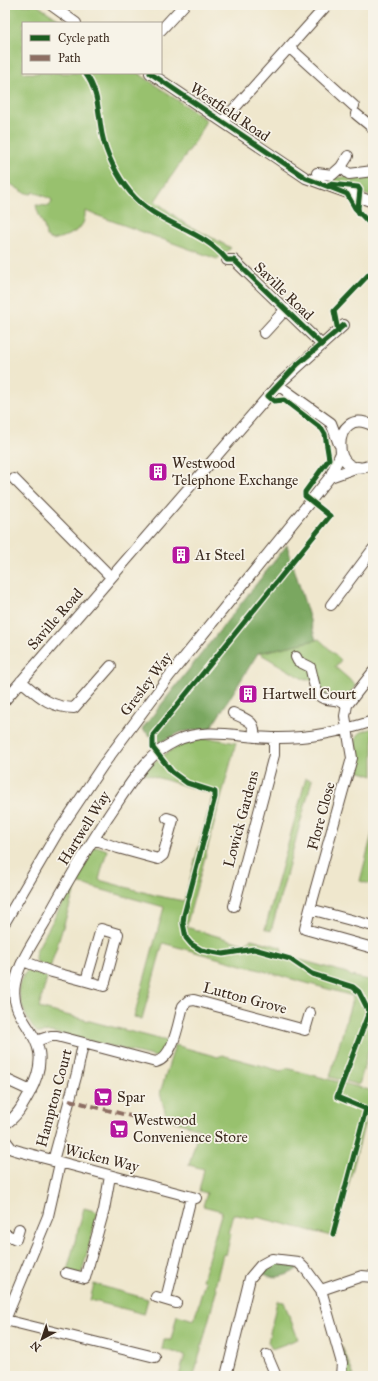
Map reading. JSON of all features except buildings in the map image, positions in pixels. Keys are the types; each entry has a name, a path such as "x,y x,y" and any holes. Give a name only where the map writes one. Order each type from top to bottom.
{"street":[{"path":"51,5 75,22"},
{"path":"162,29 184,5"},
{"path":"223,121 327,5"},
{"path":"289,47 373,128"},
{"name":"Westfield Road","path":"152,74 223,121 296,172 322,186 373,202"},
{"path":"317,173 332,175 341,167 348,156"},
{"path":"341,167 349,174 373,171"},
{"name":"Saville Road","path":"227,260 234,260 322,345"},
{"name":"Saville Road","path":"264,333 286,309"},
{"name":"Saville Road","path":"5,700 278,385 344,325"},
{"path":"278,385 331,423 345,460 368,466"},
{"path":"331,423 363,422 373,426"},
{"name":"Gresley Way","path":"5,922 56,835 103,765 170,675 330,477 340,449 343,432 363,422"},
{"path":"330,477 368,466"},
{"path":"14,479 111,577"},
{"path":"330,605 373,549"},
{"path":"297,660 310,667 319,695 323,698 342,701 347,705 373,672"},
{"path":"21,681 43,700 65,707 74,708 111,666"},
{"name":"Flore Close","path":"347,705 345,716 352,758 305,928 373,948"},
{"path":"232,713 253,724 255,728 254,737"},
{"name":"Hartwell Way","path":"5,1124 22,1108 41,1067 40,1049 15,1002 15,984 23,961 94,838 134,777 157,752 177,740 197,734 213,733 254,737 310,738 347,730 373,721"},
{"name":"Lowick Gardens","path":"234,906 274,755 274,738"},
{"path":"94,838 118,848 158,859 163,855 173,820 167,818"},
{"path":"310,909 373,926"},
{"path":"23,961 52,972 104,986 118,934 101,929 86,981"},
{"name":"Lutton Grove","path":"36,1041 51,1036 156,1062 163,1060 169,1054 183,1006 188,1001 194,1000 305,1030 310,1013"},
{"name":"Hampton Court","path":"5,1320 48,1216 56,1162 83,1044"},
{"path":"5,1079 31,1091"},
{"name":"Wicken Way","path":"5,1140 12,1149 194,1198 166,1300"},
{"path":"66,1273 85,1278 104,1210 110,1176"},
{"path":"5,1234 16,1238"},
{"path":"226,1376 250,1278 261,1264 272,1259 298,1262 307,1271 321,1290 342,1362 341,1376"},
{"path":"321,1290 362,1276 373,1277"},
{"path":"5,1320 155,1356"},
{"path":"267,1355 276,1376"}],"green space":[{"path":"5,5 37,5 62,22 22,22 22,74 139,74 206,120 199,135 155,201 184,223 231,248 217,259 85,211 85,218 80,228 71,234 53,240 46,237 45,229 36,205 49,206 52,202 51,199 34,192 31,194 24,192 5,182"},
{"path":"373,175 373,197 309,176 331,178"},
{"path":"287,545 316,640 258,653 211,728 181,732 159,743 142,729"},
{"path":"319,639 341,660 335,667 356,685 347,697 324,694 318,679 305,680 259,653"},
{"path":"373,728 373,776 355,770 355,751 356,737 359,734"},
{"path":"196,739 215,739 236,743 186,927 244,944 251,939 281,947 283,955 347,973 351,976 373,981 373,1034 359,1085 330,1077 353,996 163,943 142,1019 134,1017 164,907 77,883 50,968 37,962 35,957 36,951 74,882 72,881 93,848 99,847 107,850 99,880 158,896 184,901 213,794 142,773 167,753"},
{"path":"306,778 312,780 271,931 265,929"},
{"path":"373,830 373,885 360,881"},
{"path":"28,971 47,977 39,1008 167,1041 164,1051 156,1057 51,1032 38,1033 28,1020 19,995 20,983 25,973"},
{"path":"175,1045 218,1057 222,1055 281,1071 286,1068 373,1091 335,1237 257,1217 255,1219 233,1214 228,1233 231,1234 226,1255 223,1254 215,1287 217,1288 194,1376 179,1376 185,1355 162,1349 164,1340 171,1340 177,1315 194,1320 205,1281 202,1280 222,1211 203,1206 207,1193 199,1191 204,1169 189,1165 199,1129 167,1119 160,1093"},
{"path":"84,1208 98,1212 82,1272 79,1274 67,1271"},
{"path":"271,1262 293,1265 299,1269 279,1277 269,1276 259,1270"},
{"path":"94,1284 148,1299 144,1314 90,1300"},
{"path":"277,1301 284,1302 298,1339 272,1349 268,1342"},
{"path":"342,1347 354,1376 346,1376"}],"marked path":[{"path":"69,1100 161,1124"}],"cycle path":[{"path":"86,74 93,87 99,110 102,134 109,157 116,172 130,192 153,212 205,241 217,249 227,260 234,260 322,345"},
{"path":"151,74 306,178 347,194 355,208 373,227"},
{"path":"330,184 358,187 360,190 358,208 359,214"},
{"path":"338,331 334,311 373,270"},
{"path":"333,1234 366,1109 337,1097 369,1012 359,992 353,987 312,974 290,959 254,949 223,954 201,950 191,944 186,938 183,923 184,915 215,797 215,792 187,783 172,772 153,748 153,735 330,516 305,496 305,492 329,459 325,434 322,429 284,400 274,401 268,396 298,364 344,325"}],"place":[{"name":"Westwood Telephone Exchange","path":"158,472"},
{"name":"A1 Steel","path":"181,555"},
{"name":"Hartwell Court","path":"248,694"},
{"name":"Spar","path":"103,1097"},
{"name":"Westwood Convenience Store","path":"119,1129"}]}
